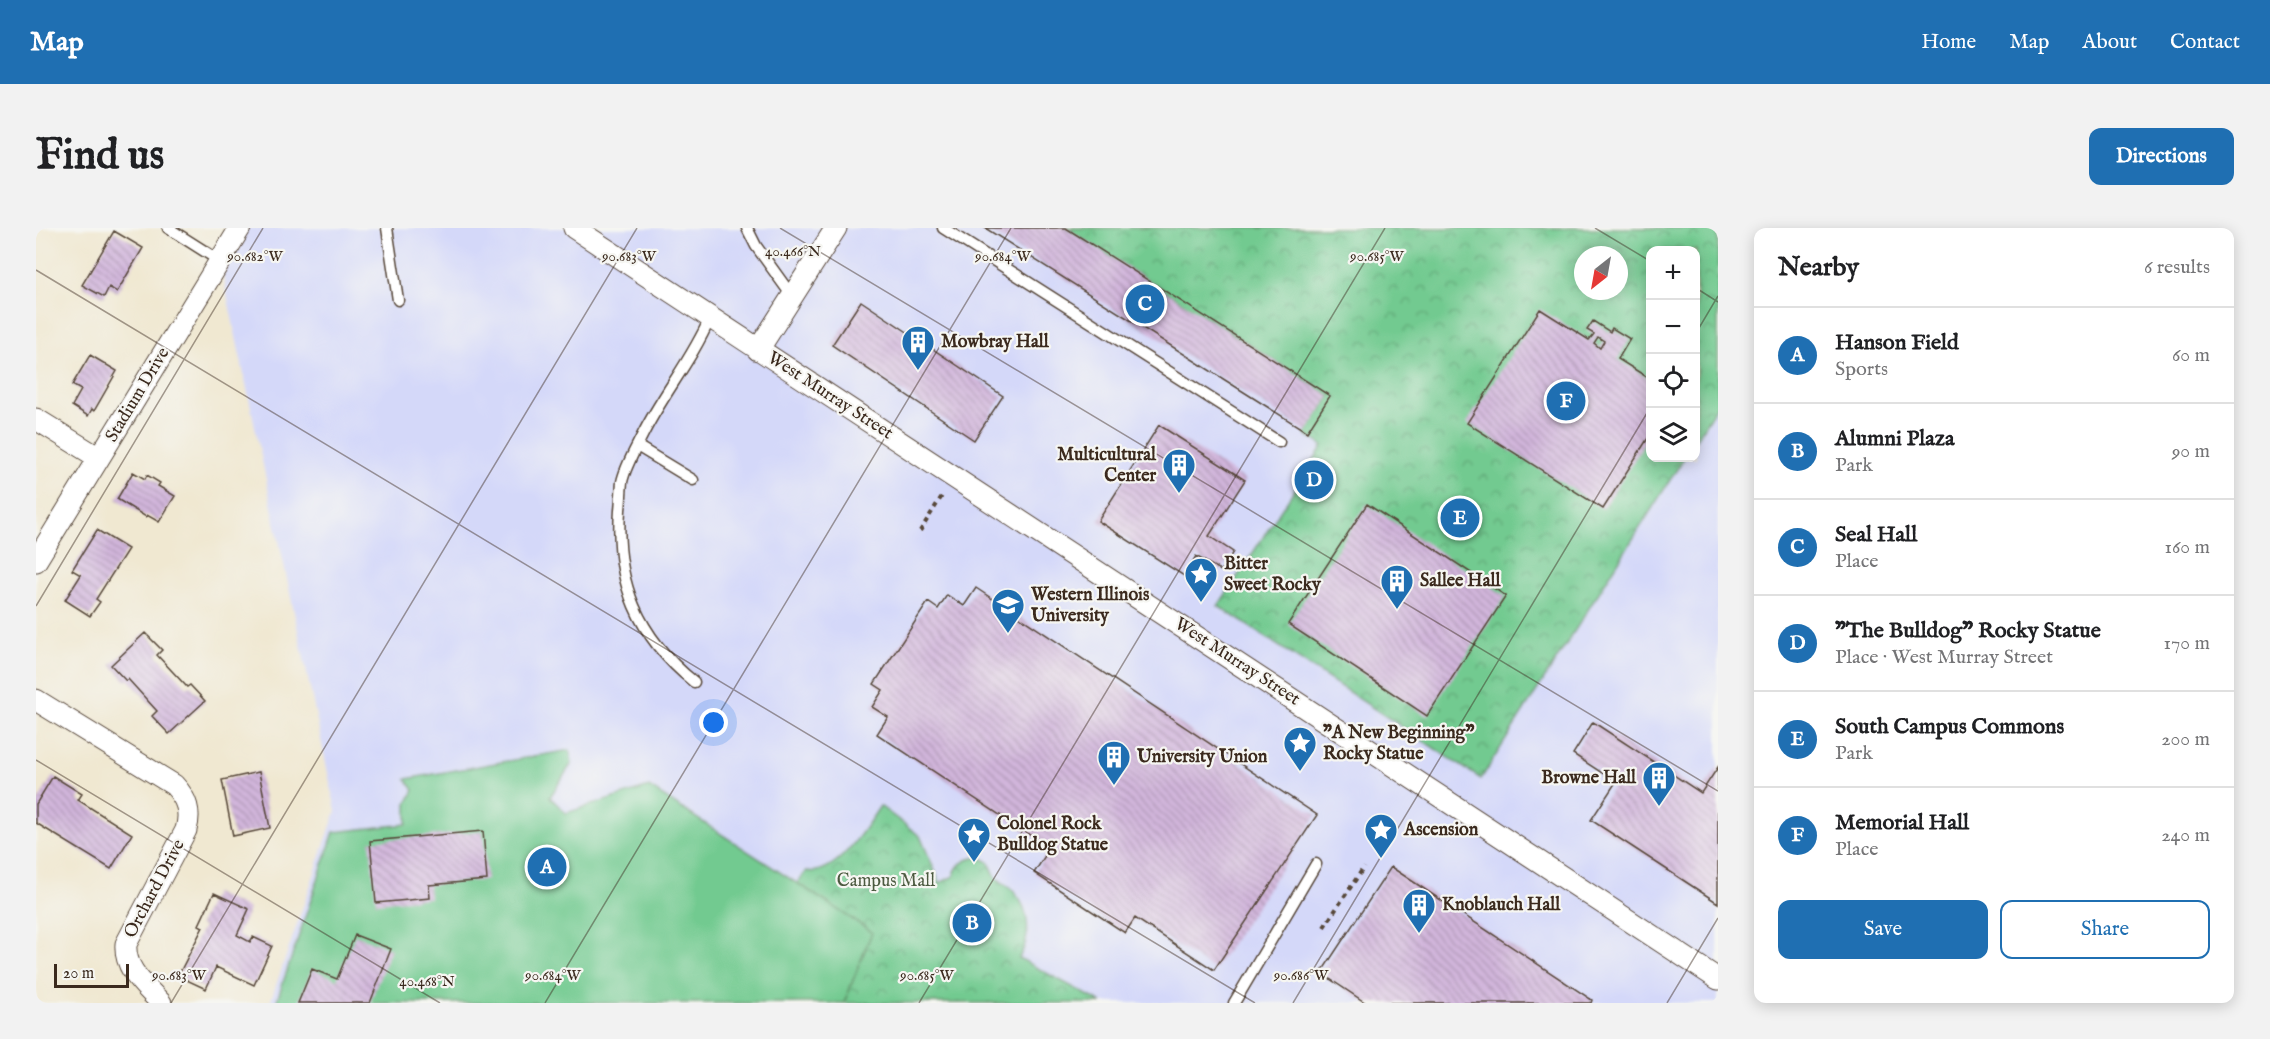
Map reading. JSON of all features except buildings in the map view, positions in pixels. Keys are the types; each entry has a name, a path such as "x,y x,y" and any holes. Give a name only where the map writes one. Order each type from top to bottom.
{"street":[{"name":"Stadium Drive","path":"36,561 240,228"},
{"name":"West Murray Street","path":"574,228 1718,979"},
{"path":"758,350 836,228"},
{"path":"36,419 99,458"},
{"name":"Orchard Drive","path":"36,700 174,785 186,801 189,811 186,830 126,944 125,953 132,970 161,1003"}],"lane":[{"path":"168,228 220,261"},
{"path":"387,228 398,300"},
{"path":"747,228 756,246 792,296"},
{"path":"943,228 1278,442"},
{"path":"694,682 673,665 651,639 638,615 629,592 618,540 622,481 638,446 701,339 710,318"},
{"path":"638,446 693,480"},
{"path":"1234,1003 1316,864"}],"path":[{"path":"920,531 944,493"},
{"path":"1242,570 1249,559"},
{"path":"1324,927 1364,867"}],"shaded area":[{"name":"Western Illinois University","path":"240,228 1718,228 1718,1003 270,1003 336,811 220,261"}],"green space":[{"path":"1065,228 1718,228 1718,404 1700,433 1700,246 1646,246 1646,462 1681,462 1481,779 1218,606 1323,446 1305,434 1330,396"},
{"path":"570,750 572,763 550,797 566,813 649,787 872,932 844,1003 276,1003 334,832 407,824 407,804 414,790 406,779"},
{"name":"Campus Mall","path":"880,806 920,836 940,883 954,876 958,867 966,860 977,858 987,861 996,877 1014,892 1024,907 1027,933 1019,958 1102,1003 844,1003 871,932 797,883 806,871 817,871 839,859 858,838"}],"place":[{"name":"Seal Hall","path":"1145,304"},
{"name":"Mowbray Hall","path":"918,371"},
{"name":"Memorial Hall","path":"1566,401"},
{"name":"\"The Bulldog\" Rocky Statue","path":"1314,480"},
{"name":"Multicultural Center","path":"1179,494"},
{"name":"South Campus Commons","path":"1460,518"},
{"name":"Bitter Sweet Rocky","path":"1201,603"},
{"name":"Sallee Hall","path":"1397,610"},
{"name":"Western Illinois University","path":"1008,634"},
{"name":"\"A New Beginning\" Rocky Statue","path":"1300,772"},
{"name":"University Union","path":"1114,786"},
{"name":"Browne Hall","path":"1659,807"},
{"name":"Ascension","path":"1381,859"},
{"name":"Colonel Rock Bulldog Statue","path":"974,863"},
{"name":"Hanson Field","path":"547,867"},
{"name":"Alumni Plaza","path":"972,923"},
{"name":"Knoblauch Hall","path":"1419,934"}]}
